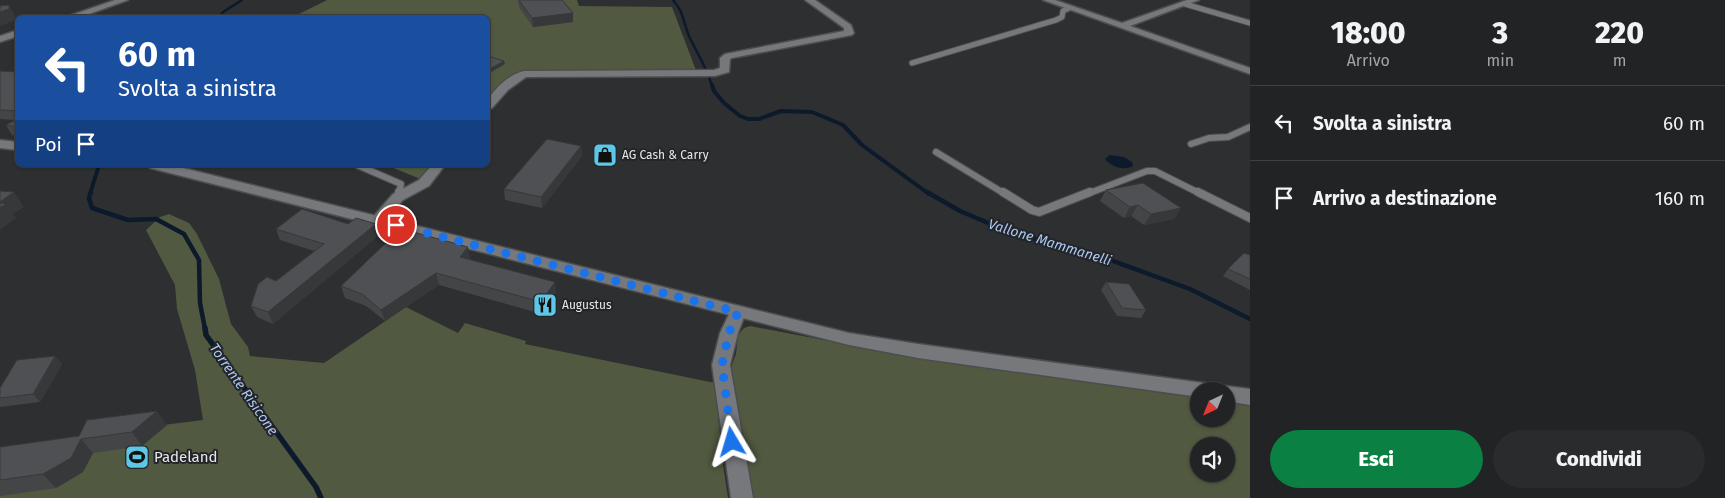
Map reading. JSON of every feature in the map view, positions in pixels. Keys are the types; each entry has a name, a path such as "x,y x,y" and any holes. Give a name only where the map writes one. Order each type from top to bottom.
{"street":[{"path":"76,15 124,0"},
{"path":"490,103 502,88 524,74 715,73 725,70 725,58 729,56 849,32 848,27 809,0"},
{"path":"1047,0 1250,71"},
{"path":"1126,27 1126,24 1195,0"},
{"path":"0,39 15,34"},
{"path":"0,144 15,146"},
{"path":"163,167 849,339 918,351 1190,388"},
{"path":"377,220 398,197 424,184 437,167"},
{"path":"738,312 729,333 722,365 742,498"},
{"path":"1235,394 1250,397"}],"lane":[{"path":"1185,4 1250,24"},
{"path":"912,63 1056,20 1062,17 1063,11 1069,8"},
{"path":"1191,144 1209,138 1228,137 1250,127"},
{"path":"936,152 1032,210 1039,212 1147,171 1164,174 1250,218"},
{"path":"362,167 401,184 398,197"}],"green space":[{"path":"327,0 577,0 579,6 672,7 697,73 520,72 500,88 490,100 490,15 297,15"},
{"path":"391,167 434,167 423,180"},
{"path":"169,214 189,223 197,234 219,279 231,324 248,347 250,356 324,363 406,307 458,333 465,323 526,341 525,344 715,383 728,498 0,498 0,463 163,425 203,420 195,370 177,309 175,285 146,230 160,217"},
{"path":"750,326 903,355 1190,397 1190,428 1235,428 1235,403 1250,405 1250,498 753,498 744,465 730,370 736,354 738,335 744,328"}],"water":[{"path":"1110,155 1124,157 1132,162 1133,166 1122,168 1114,166 1105,159"}],"building":[{"path":"519,0 562,0 573,13 532,18"},
{"path":"9,5 9,9 0,12 0,6"},
{"path":"490,57 504,61 490,69"},
{"path":"0,71 15,72 15,111 0,110"},
{"path":"15,120 15,126 6,125"},
{"path":"547,139 581,146 541,197 504,189"},
{"path":"1143,183 1181,208 1151,214 1138,205 1130,207 1106,190"},
{"path":"0,191 14,192 0,202"},
{"path":"302,209 348,224 356,218 376,224 268,312 251,306 258,284 267,277 276,281 324,244 276,229"},
{"path":"406,230 468,247 460,257 555,282 541,302 436,273 381,310 362,294 341,286 391,238 396,240"},
{"path":"1244,253 1250,255 1250,279 1228,269"},
{"path":"1106,282 1129,284 1146,310 1122,308"},
{"path":"55,356 33,394 0,398 0,388 17,360"},
{"path":"157,411 132,432 81,439 71,458 43,474 0,480 0,447 79,436 87,420"}],"waterway":[{"name":"Torrente Risicone","path":"221,15 242,0"},
{"name":"Vallone Mammanelli","path":"673,0 677,4 689,36 705,67 712,86"},
{"name":"Vallone Mammanelli","path":"712,85 714,91 724,103 740,116 748,119 759,119 781,111 812,112 843,125 862,145 929,194"},
{"name":"Torrente Risicone","path":"90,194 98,167"},
{"name":"Torrente Risicone","path":"91,192 89,198 92,208 128,220 156,219 184,234 199,260 200,303 205,329"},
{"name":"Vallone Mammanelli","path":"927,192 960,211 1012,233 1091,253 1190,289 1250,319"},
{"name":"Torrente Risicone","path":"205,328 206,335 316,487 321,498"}],"place":[{"name":"AG Cash & Carry","path":"605,155"},
{"name":"Augustus","path":"545,305"},
{"name":"Padeland","path":"137,457"}],"route":[{"path":"396,225 738,312 729,333 722,365 732,442"}]}
